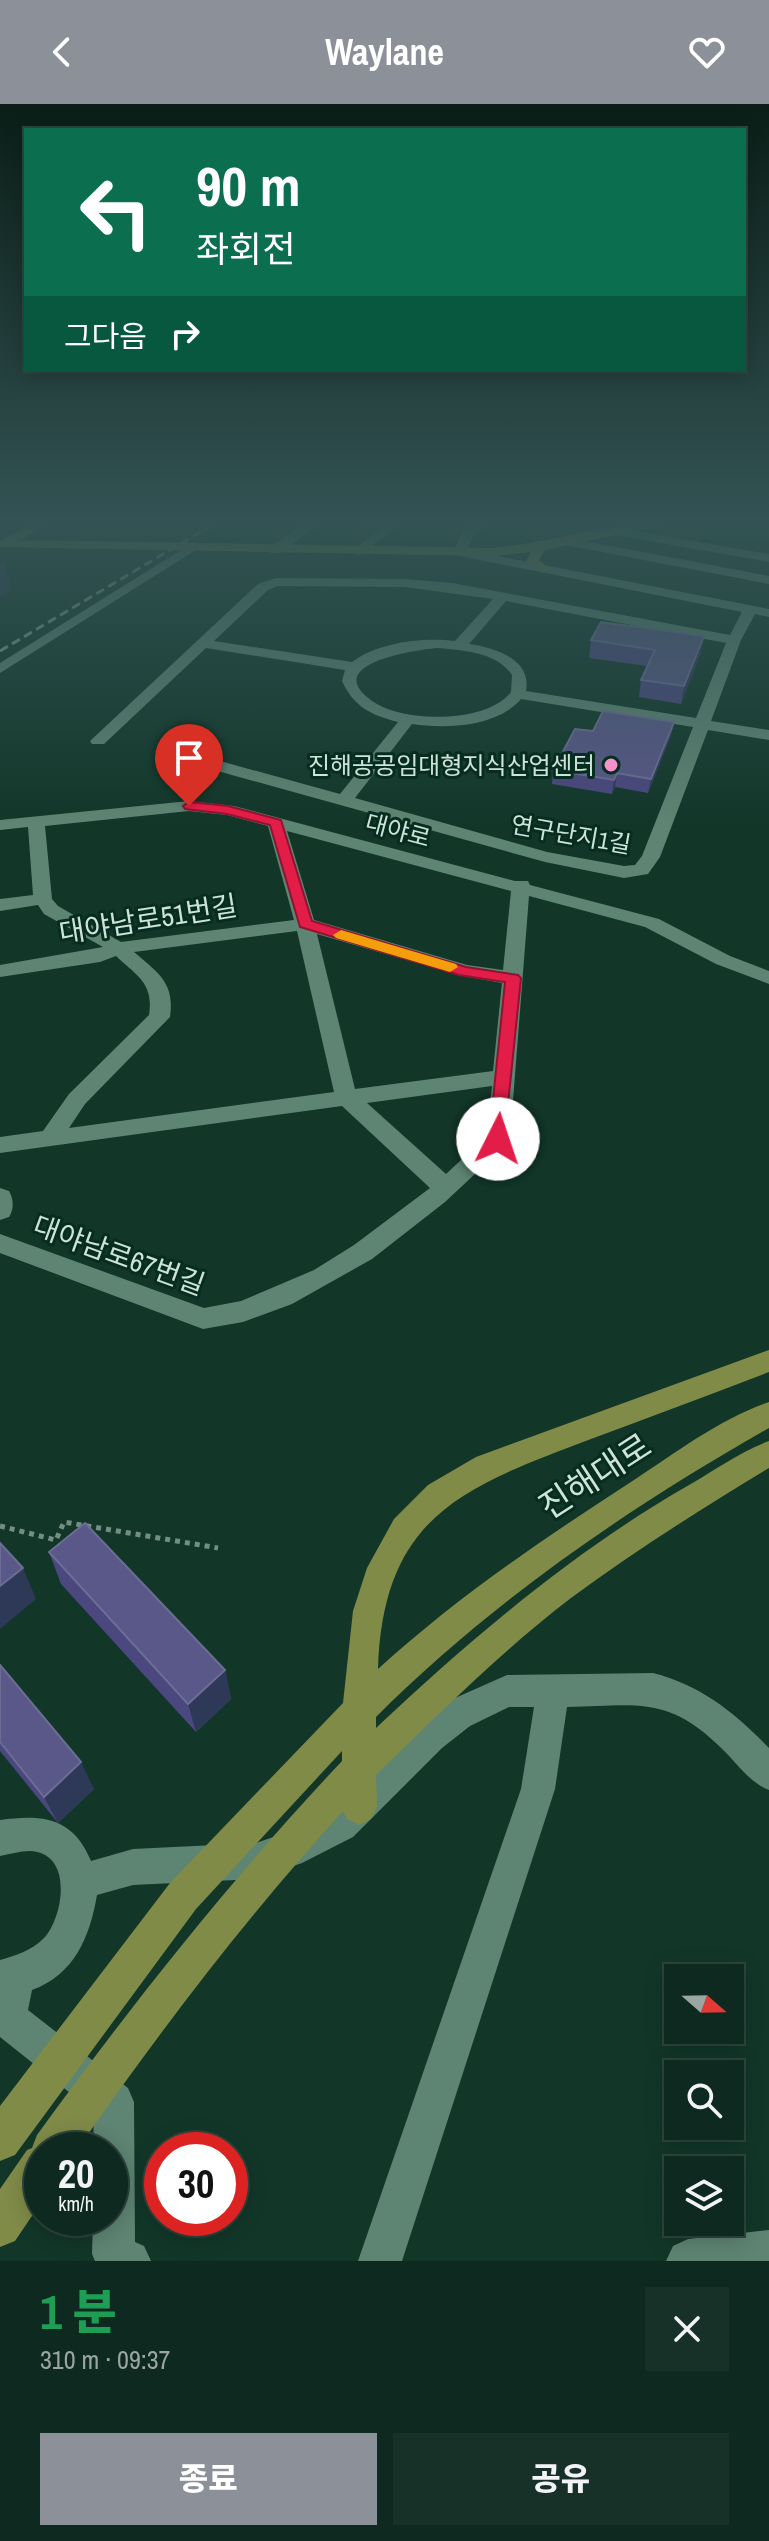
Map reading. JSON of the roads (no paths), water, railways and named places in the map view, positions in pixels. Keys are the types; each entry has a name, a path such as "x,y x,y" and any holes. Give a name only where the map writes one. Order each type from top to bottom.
{"main road":[{"path":"359,1807 362,1646 368,1608 385,1559 420,1511 448,1486 486,1466 769,1361"},
{"name":"진해대로","path":"0,2140 183,1896 306,1763 391,1679 469,1611 544,1555 688,1460 769,1414"},
{"path":"64,2132 205,1941 327,1800 491,1642 567,1582 721,1479 769,1453"},
{"path":"0,2226 24,2191"}],"street":[{"path":"0,669 74,623"},
{"path":"98,741 224,623"},
{"path":"460,645 480,623"},
{"path":"643,623 734,640"},
{"name":"연구단지1길","path":"220,766 545,857 624,872 641,870 651,857 734,640 744,623"},
{"path":"202,643 354,667 362,663 393,648 426,644 460,645 503,659 516,670 522,682 518,694 507,705 475,717 435,721 408,719 385,713 356,695 351,684 353,673 362,663"},
{"path":"518,694 769,735"},
{"path":"344,801 408,719"},
{"name":"대야로","path":"0,825 198,806 228,810 521,885 652,923 723,960 769,978"},
{"path":"36,821 43,899 51,910 118,948 155,981 162,998 159,1017 77,1099 50,1138"},
{"path":"276,823 305,924 346,1097 446,1188"},
{"path":"0,1145 502,1077 521,885"},
{"path":"0,905 43,899"},
{"path":"305,924 465,971 513,978"},
{"name":"대야남로51번길","path":"0,971 100,956 118,948 305,924"},
{"name":"대야남로67번길","path":"0,1243 203,1319 227,1317 304,1289 368,1247 446,1188 498,1139 502,1077"},
{"path":"0,1197 0,1211"},
{"path":"81,1882 133,1867 256,1861 316,1837 359,1807 430,1736 458,1714 507,1691 653,1689 672,1692 693,1702 736,1738 769,1773"},
{"path":"380,2261 538,1789 553,1690"},
{"path":"0,1838 24,1832 44,1834 62,1844 75,1861 81,1882 80,1905 72,1930 58,1952 38,1968 7,1978 7,2017 29,2038 114,2102 114,2254 129,2261"},
{"path":"688,2261 769,2252"}],"railway":[{"path":"0,651 48,623"}],"place":[{"name":"진해공공임대형지식산업센터","path":"611,765"}]}
